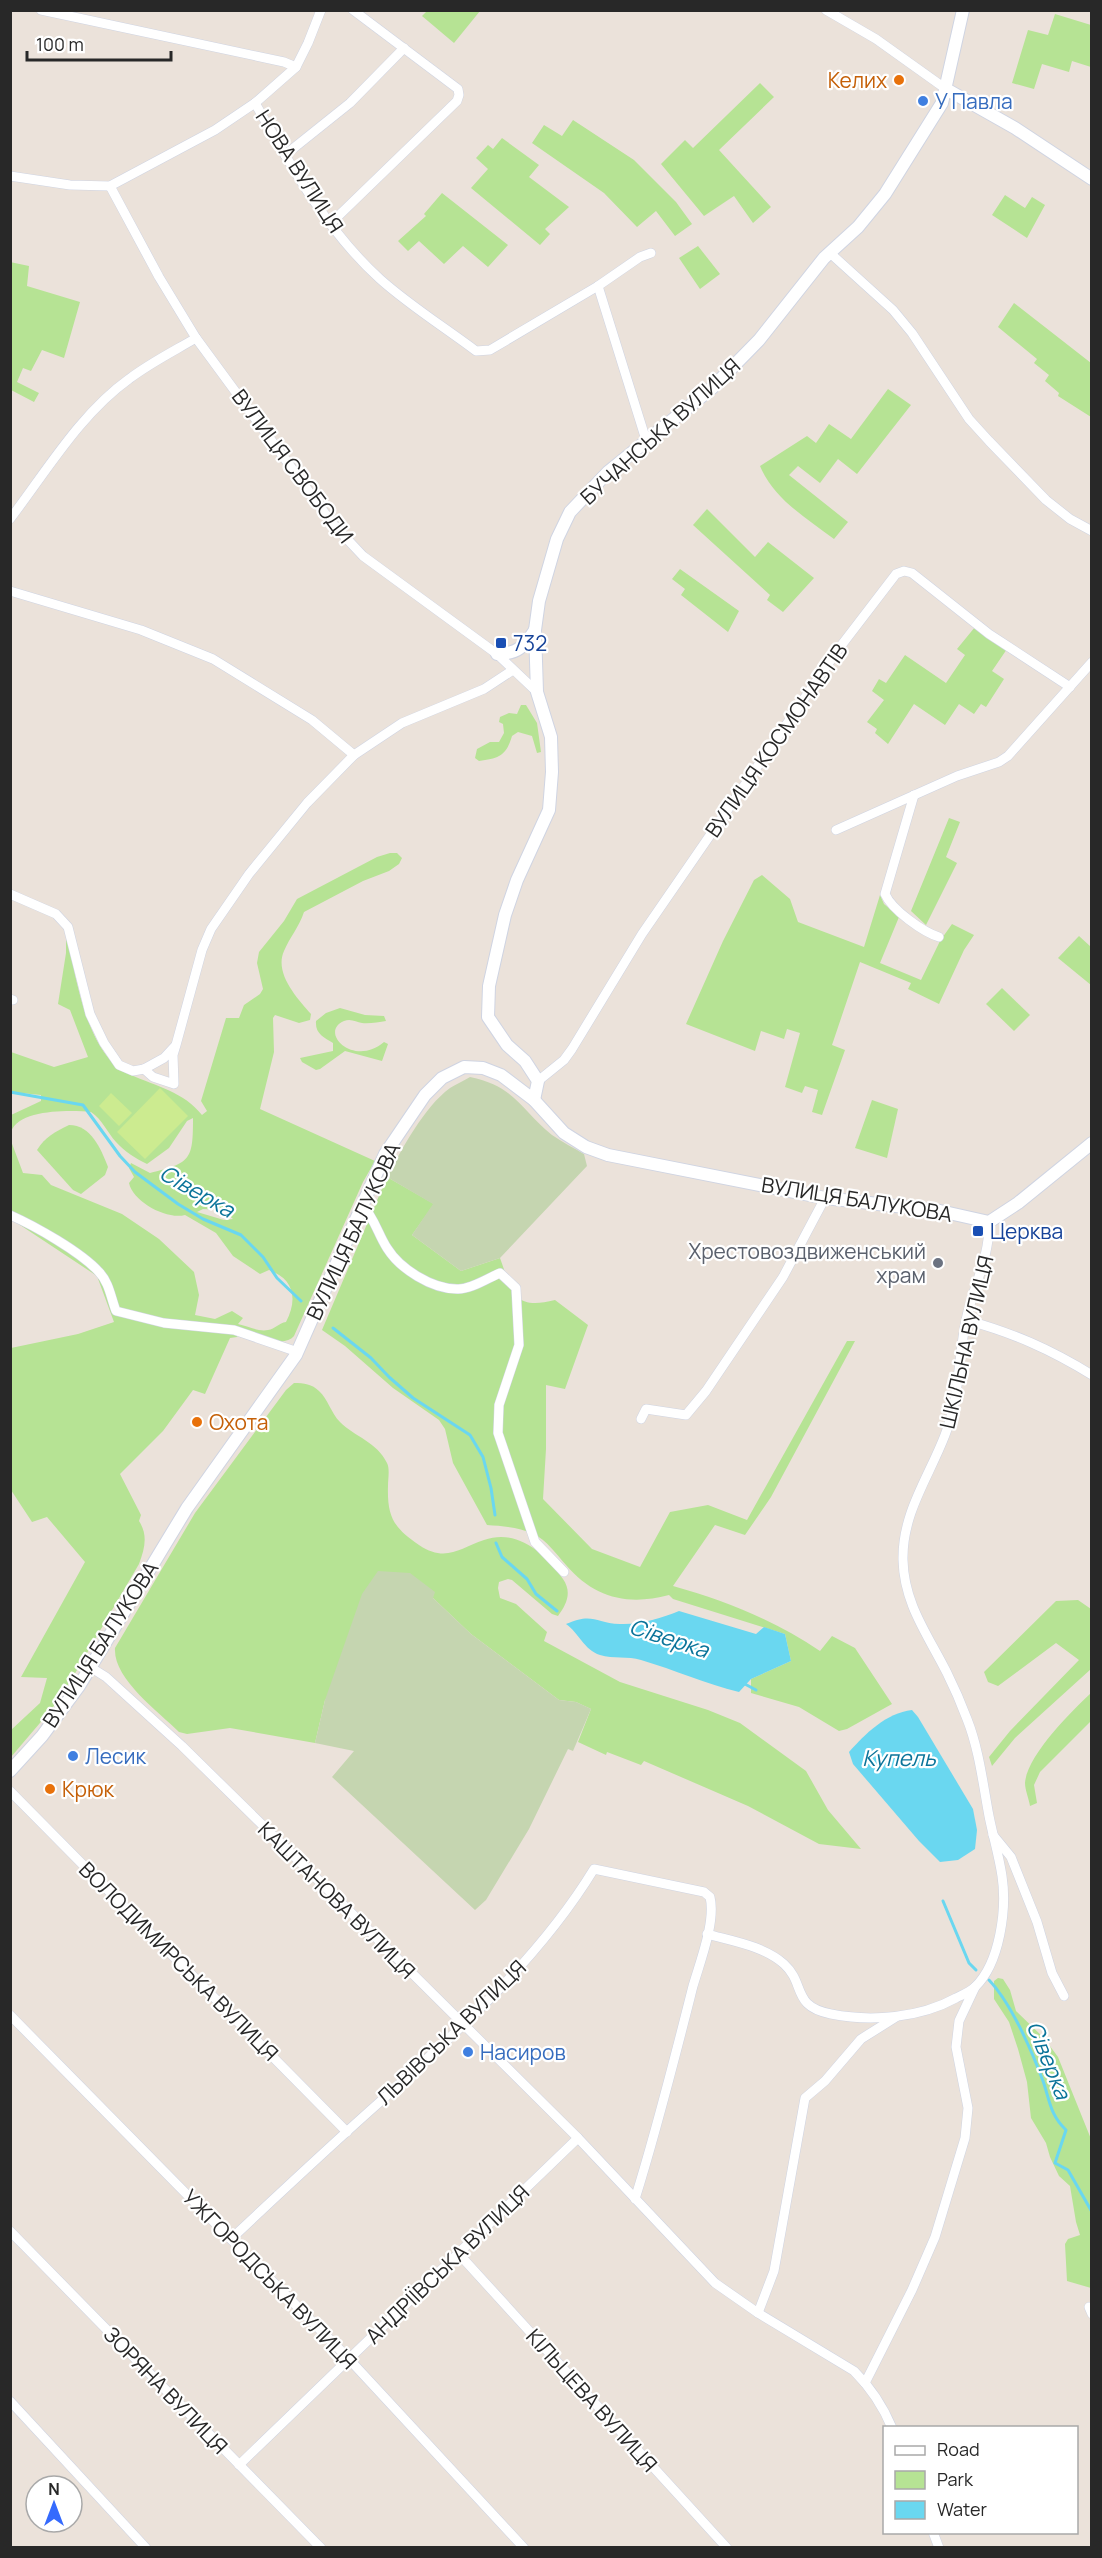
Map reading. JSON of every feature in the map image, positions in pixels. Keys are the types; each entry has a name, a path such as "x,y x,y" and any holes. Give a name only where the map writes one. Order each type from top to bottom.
{"main road":[{"name":"БУЧАНСЬКА ВУЛИЦЯ","path":"538,1081 525,1061 507,1044 488,1017 491,974 505,915 517,880 549,810 552,772 551,737 537,692 535,630 548,567 557,539 570,512 608,472 712,388 759,340 830,252 858,227 885,194 936,114 946,89 963,10"},
{"path":"946,89 1015,128 1092,179"},
{"path":"497,654 511,654 520,650 535,630"},
{"name":"ВУЛИЦЯ БАЛУКОВА","path":"10,1772 62,1710 187,1508 296,1354 390,1145 425,1095 442,1078 464,1067 483,1068 501,1076 534,1100 564,1133 586,1147 608,1155 825,1198 940,1211 989,1222"},
{"path":"534,1100 538,1081"},
{"path":"989,1222 1018,1203 1092,1143"}],"street":[{"path":"41,10 284,62 296,67"},
{"path":"10,176 70,185 110,186 215,130 255,103 296,67 309,43 321,10"},
{"path":"330,224 457,100 459,95 458,89 353,10"},
{"path":"826,10 876,39 946,89"},
{"path":"285,155 350,103 404,48"},
{"name":"НОВА ВУЛИЦЯ","path":"255,103 285,155 330,224 380,279 476,351 490,350 598,286"},
{"name":"ВУЛИЦЯ СВОБОДИ","path":"110,186 159,277 196,338 332,523 363,556 497,654 537,692"},
{"path":"830,252 893,310 912,333 969,419 989,441 1046,500 1070,519 1092,531"},
{"path":"646,440 598,286 640,256 651,253"},
{"path":"10,519 77,430 101,403 129,379 196,338"},
{"name":"ВУЛИЦЯ КОСМОНАВТІВ","path":"538,1081 564,1060 572,1049 642,934 837,651 896,574 904,571 912,573 989,634 1070,687"},
{"path":"10,591 141,630 213,659 312,720 354,755"},
{"path":"836,830 1008,756 1092,662"},
{"path":"144,1069 153,1077 174,1084 173,1055 202,950 211,929 249,874 307,803 354,755 402,723 484,689 513,670"},
{"path":"914,795 885,894 893,905 922,930 939,937"},
{"path":"10,894 56,914 68,927 90,1014 104,1043 119,1065 133,1071 144,1069 164,1058 176,1045"},
{"path":"640,1419 646,1408 686,1415 706,1391 783,1277 825,1198"},
{"path":"362,1205 370,1213 388,1250 409,1271 438,1286 459,1290 500,1273 516,1288 519,1345 499,1405 498,1433 535,1542 564,1572"},
{"path":"10,1215 26,1221 99,1272 107,1284 116,1311 164,1323 234,1330 292,1350 296,1354"},
{"name":"ШКІЛЬНА ВУЛИЦЯ","path":"866,2383 912,2290 935,2237 965,2138 968,2108 956,2047 959,2021 993,1956 1003,1913 1002,1875 978,1756 968,1721 947,1673 912,1609 905,1585 903,1560 904,1531 910,1509 946,1433 955,1406 966,1320 988,1246 989,1222"},
{"path":"966,1320 995,1328 1053,1351 1092,1375"},
{"name":"КАШТАНОВА ВУЛИЦЯ","path":"90,1667 106,1677 182,1746 578,2138 715,2283 758,2313 854,2371 866,2383"},
{"name":"ВОЛОДИМИРСЬКА ВУЛИЦЯ","path":"10,1791 346,2132"},
{"name":"ШКІЛЬНА ВУЛИЦЯ","path":"992,1833 1011,1857 1037,1922 1053,1973 1064,1996"},
{"name":"ЛЬВІВСЬКА ВУЛИЦЯ","path":"231,2239 464,2025 527,1959 574,1901 594,1869 704,1892 710,1897 711,1910 707,1934"},
{"path":"635,2199 707,1934 747,1945 785,1965 803,2000 813,2008 855,2017 896,2017 943,2005 975,1988"},
{"name":"УЖГОРОДСЬКА ВУЛИЦЯ","path":"10,2015 348,2358 524,2547"},
{"path":"758,2313 774,2271 805,2098 825,2081 861,2039 896,2017"},
{"name":"АНДРІЇВСЬКА ВУЛИЦЯ","path":"239,2465 578,2138"},
{"name":"ЗОРЯНА ВУЛИЦЯ","path":"10,2231 321,2547"},
{"name":"КІЛЬЦЕВА ВУЛИЦЯ","path":"458,2253 727,2547"},
{"path":"866,2383 891,2426"},
{"path":"10,2401 146,2547"}],"green space":[{"path":"428,10 480,11 454,43 422,16"},
{"path":"1055,14 1091,25 1091,67 1072,61 1069,72 1042,64 1034,89 1012,83 1028,30 1048,35"},
{"path":"760,83 774,97 719,150 771,207 753,223 734,196 704,216 661,164 685,140 693,148"},
{"path":"573,120 634,160 676,202 692,224 675,236 656,211 637,227 604,193 532,143 544,125 562,136"},
{"path":"502,138 539,165 529,177 569,207 545,229 550,234 540,245 471,188 488,169 476,158 488,145 493,149"},
{"path":"442,193 508,245 488,267 463,246 444,264 419,241 408,251 398,241 426,216 424,214"},
{"path":"1005,195 1025,208 1032,197 1045,205 1027,238 992,215"},
{"path":"698,246 720,274 700,289 679,258"},
{"path":"10,262 29,266 27,286 80,302 64,358 42,350 31,371 23,368 17,382 39,393 34,402 11,390"},
{"path":"1014,303 1091,363 1091,417 1058,396 1059,393 1045,381 1049,375 1034,363 1037,359 998,327"},
{"path":"888,389 911,405 857,474 838,459 820,483 798,466 789,475 848,522 834,539 782,498 766,478 760,466 807,436 816,443 829,424 851,439"},
{"path":"707,509 755,557 768,542 814,578 783,612 767,600 770,595 693,525"},
{"path":"680,569 739,611 728,632 681,595 685,589 672,579"},
{"path":"975,627 1007,649 992,671 1004,679 986,707 981,704 974,714 959,704 945,725 914,704 888,744 875,733 877,729 867,722 884,700 872,691 879,679 886,683 905,655 946,683 965,655 957,649"},
{"path":"521,705 526,705 537,723 541,752 537,753 532,736 518,732 512,736 501,755 479,761 475,758 477,749 490,742 499,742 504,733 503,724 499,722 500,717 509,713 517,714"},
{"path":"949,818 960,822 946,857 957,863 926,925 911,911"},
{"path":"397,853 402,858 399,864 389,871 363,881 304,912 284,951 282,968 284,976 288,985 311,1014 310,1020 299,1023 275,1015 273,1018 274,1052 260,1109 375,1161 363,1182 294,1336 289,1340 276,1341 240,1330 237,1337 230,1338 205,1394 193,1390 163,1431 120,1474 141,1515 139,1521 144,1531 145,1542 139,1564 70,1682 51,1710 11,1757 11,1730 40,1703 47,1678 21,1677 85,1562 47,1517 32,1522 11,1490 11,1348 78,1334 114,1322 97,1276 11,1219 11,1141 23,1173 42,1175 51,1185 122,1214 159,1239 194,1272 199,1295 195,1315 215,1319 232,1311 243,1318 238,1324 257,1330 268,1330 286,1322 290,1314 292,1298 289,1284 277,1274 269,1270 260,1274 233,1256 216,1233 185,1215 169,1215 152,1208 137,1197 132,1190 129,1183 134,1177 129,1168 131,1163 150,1173 174,1166 187,1158 192,1143 193,1118 187,1121 169,1148 147,1164 119,1146 91,1112 59,1111 34,1115 16,1124 11,1132 11,1115 41,1101 41,1095 11,1092 11,1052 54,1067 88,1057 70,1010 58,1004 66,953 66,928 78,988 93,1031 103,1050 115,1065 131,1075 178,1095 202,1115 207,1111 201,1101 226,1018 239,1018 244,1005 260,994 263,989 257,963 259,952 284,921 297,899 377,857","holes":["203,1209 223,1210 233,1219 224,1220 197,1212"]},
{"path":"762,875 790,899 798,922 864,947 880,895 884,904 899,917 880,963 921,980 940,941 952,924 974,935 964,950 939,1004 908,989 911,983 860,962 832,1045 845,1050 822,1115 812,1112 818,1090 805,1086 802,1093 785,1087 800,1033 787,1029 784,1039 761,1031 755,1051 686,1024 723,941 754,880"},
{"path":"1079,936 1091,947 1091,985 1058,958"},
{"path":"1002,988 1030,1015 1014,1031 986,1004"},
{"path":"340,1008 365,1015 384,1016 386,1021 374,1023 344,1021 337,1026 335,1033 337,1039 351,1050 373,1049 384,1042 388,1044 382,1061 345,1051 320,1069 316,1070 302,1062 300,1058 333,1051 333,1043 319,1032 316,1021 326,1013"},
{"path":"470,1077 497,1086 508,1093 552,1135 584,1154 587,1166 500,1258 461,1271 412,1235 433,1204 387,1177 414,1129 431,1106 450,1088"},
{"path":"160,1088 188,1116 145,1159 117,1132"},
{"path":"111,1093 132,1113 119,1126 99,1106"},
{"path":"872,1100 898,1109 887,1158 855,1148"},
{"path":"69,1125 83,1129 94,1139 108,1167 105,1175 81,1194 73,1190 37,1150 51,1135"},
{"path":"387,1177 434,1204 412,1235 461,1271 500,1258 516,1296 530,1303 555,1300 588,1325 565,1389 546,1385 543,1499 592,1549 640,1567 670,1512 708,1505 747,1520 847,1341 855,1341 771,1497 745,1535 715,1525 673,1586 749,1612 820,1651 832,1636 855,1648 892,1704 847,1729 839,1731 799,1707 751,1693 751,1679 791,1661 785,1634 673,1599 669,1595 640,1600 600,1592 577,1576 538,1537 516,1528 487,1525 453,1463 445,1429 439,1420 393,1388 345,1346 322,1330"},
{"path":"294,1383 308,1384 316,1389 325,1398 340,1422 372,1445 383,1456 388,1468 388,1497 391,1514 398,1527 410,1539 437,1553 453,1552 496,1537 508,1537 529,1545 548,1560 566,1584 567,1598 558,1616 552,1614 512,1580 499,1582 498,1588 500,1598 516,1604 547,1632 544,1641 620,1682 708,1710 740,1723 806,1771 828,1810 861,1849 819,1844 748,1806 644,1761 641,1765 607,1752 606,1755 578,1742 591,1709 576,1702 559,1700 471,1634 433,1598 325,1700 315,1743 230,1728 187,1734 179,1732 129,1683 116,1660 115,1648 195,1513 286,1390"},
{"path":"378,1571 410,1573 435,1592 433,1598 471,1634 559,1700 576,1702 591,1709 573,1751 568,1749 529,1829 486,1900 475,1910 332,1777 354,1751 315,1743 325,1700 362,1594"},
{"path":"1078,1600 1091,1609 1091,1669 1015,1738 992,1766 989,1757 1010,1731 1079,1660 1056,1643 998,1686 988,1682 984,1672 1056,1601"},
{"path":"1091,1693 1091,1721 1040,1772 1034,1785 1037,1803 1030,1806 1025,1783 1033,1760 1052,1734"},
{"path":"998,1978 1003,1979 1010,1990 1016,2011 1044,2038 1058,2057 1091,2139 1091,2288 1067,2281 1065,2244 1068,2239 1080,2235 1070,2186 1059,2176 1046,2143 1031,2118 1027,2082 1018,2049 1009,2022 994,1999 994,1981"}],"water":[{"path":"679,1611 756,1634 764,1627 785,1634 791,1661 751,1679 739,1692 641,1660 594,1653 566,1624 588,1618 620,1624 635,1623"},
{"name":"Купель","path":"912,1710 973,1809 977,1830 975,1849 958,1860 940,1862 853,1764 849,1752 885,1720 893,1715"}],"waterway":[{"name":"Сіверка","path":"10,1092 83,1105 120,1156 135,1172 178,1204 203,1219 241,1235 263,1257 277,1278 301,1301"},
{"name":"Сіверка","path":"333,1328 371,1358 413,1398 470,1435 483,1457 495,1515"},
{"name":"Сіверка","path":"496,1543 502,1557 527,1579 536,1594 557,1611"},
{"name":"Сіверка","path":"743,1683 756,1690"},
{"name":"Сіверка","path":"943,1901 969,1963 976,1970"},
{"name":"Сіверка","path":"989,1980 1005,2001 1020,2028 1054,2113 1066,2130 1055,2163 1068,2170 1092,2212"}],"place":[{"name":"Келих","path":"899,80"},
{"name":"У Павла","path":"923,101"},
{"name":"732","path":"501,643"},
{"name":"Церква","path":"978,1231"},
{"name":"Хрестовоздвиженський храм","path":"938,1263"},
{"name":"Охота","path":"197,1422"},
{"name":"Лесик","path":"73,1756"},
{"name":"Крюк","path":"50,1789"},
{"name":"Насиров","path":"468,2052"}]}
